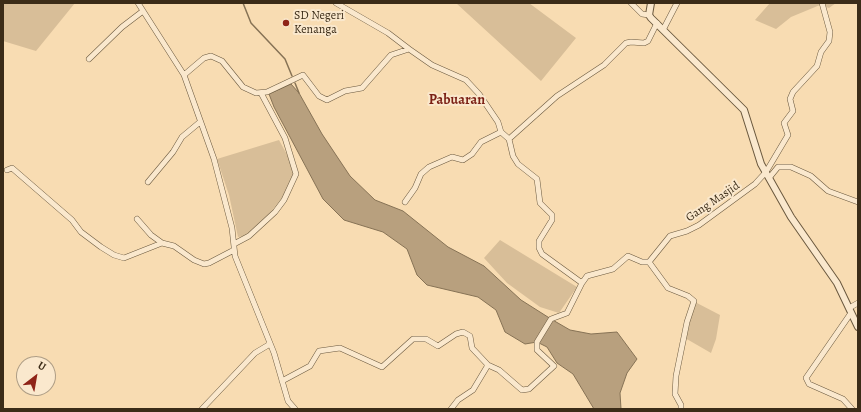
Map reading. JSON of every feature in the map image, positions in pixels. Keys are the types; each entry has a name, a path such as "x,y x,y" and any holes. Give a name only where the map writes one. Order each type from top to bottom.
{"street":[{"path":"138,3 184,75 214,159 232,228 234,250 270,344 288,401 295,409"},
{"path":"631,3 642,14 649,15 744,110 761,164 788,212 837,283 858,327"},
{"path":"649,15 651,3"},
{"path":"663,30 677,3"},
{"path":"767,175 788,135 784,123 793,112 790,100 793,92 817,66 821,52 829,41 830,32 822,3"},
{"path":"340,4 388,33 432,65 466,80 479,94 498,122 501,132 509,139 513,156 518,164 537,179 540,203 552,215 552,220 538,241 542,254 582,283"},
{"path":"89,59 122,27 143,11"},
{"path":"509,139 557,96 604,65 626,43 644,43 648,41 657,23"},
{"path":"184,75 204,58 211,56 222,61 243,87 250,91 261,93 303,75 319,96 327,100 345,91 362,88 392,56 409,48"},
{"path":"234,244 249,236 275,212 284,200 296,174 285,138 261,93"},
{"path":"148,182 173,152 182,137 200,122"},
{"path":"405,202 415,188 421,174 429,167 452,157 463,160 472,154 481,142 501,132"},
{"path":"767,175 778,167 791,167 811,176 828,191 858,202"},
{"path":"7,170 12,168 72,220 81,232 114,255 124,258 162,243"},
{"name":"Gang Masjid","path":"649,262 670,236 687,231 699,225 749,190 767,175"},
{"path":"138,219 151,235 162,243 174,246 194,260 204,264 209,263 234,250"},
{"path":"282,382 310,366 319,351 340,348 382,367 413,339 426,339 438,346 456,334 463,332 470,336 472,348 488,365 499,370 525,390 552,369 554,364 537,350 537,342 551,319 567,313 587,276 613,270 628,256 642,262 649,262 668,288 688,296 694,301 676,376 675,394 681,404 681,409"},
{"path":"852,409 842,400 809,384 806,378 850,311 858,303"},
{"path":"202,409 255,353 270,344"},
{"path":"451,409 458,400 474,390 488,365"}],"shaded area":[{"path":"3,3 75,3 36,51 3,41"},
{"path":"456,3 529,3 576,38 541,81"},
{"path":"770,3 836,3 829,8 820,5 791,17 776,29 755,20"},
{"path":"291,84 299,93 322,134 350,176 375,200 403,211 448,247 484,266 521,300 570,330 591,334 617,332 637,359 627,373 620,393 621,409 594,409 573,374 557,363 547,347 537,342 525,344 505,332 496,310 478,297 427,285 417,275 407,249 383,232 344,220 323,199 274,107 269,94"},
{"path":"279,140 291,162 294,174 286,193 269,214 245,236 238,237 229,195 217,159"},
{"path":"500,240 577,287 559,313 540,307 507,283 484,258"},
{"path":"695,302 720,315 716,339 711,353 685,338"}],"waterway":[{"path":"243,3 251,23 285,59 292,76"},
{"path":"295,83 299,93"}],"place":[{"name":"SD Negeri Kenanga","path":"286,23"}],"district":[{"name":"Pabuaran","path":"457,101"}]}
